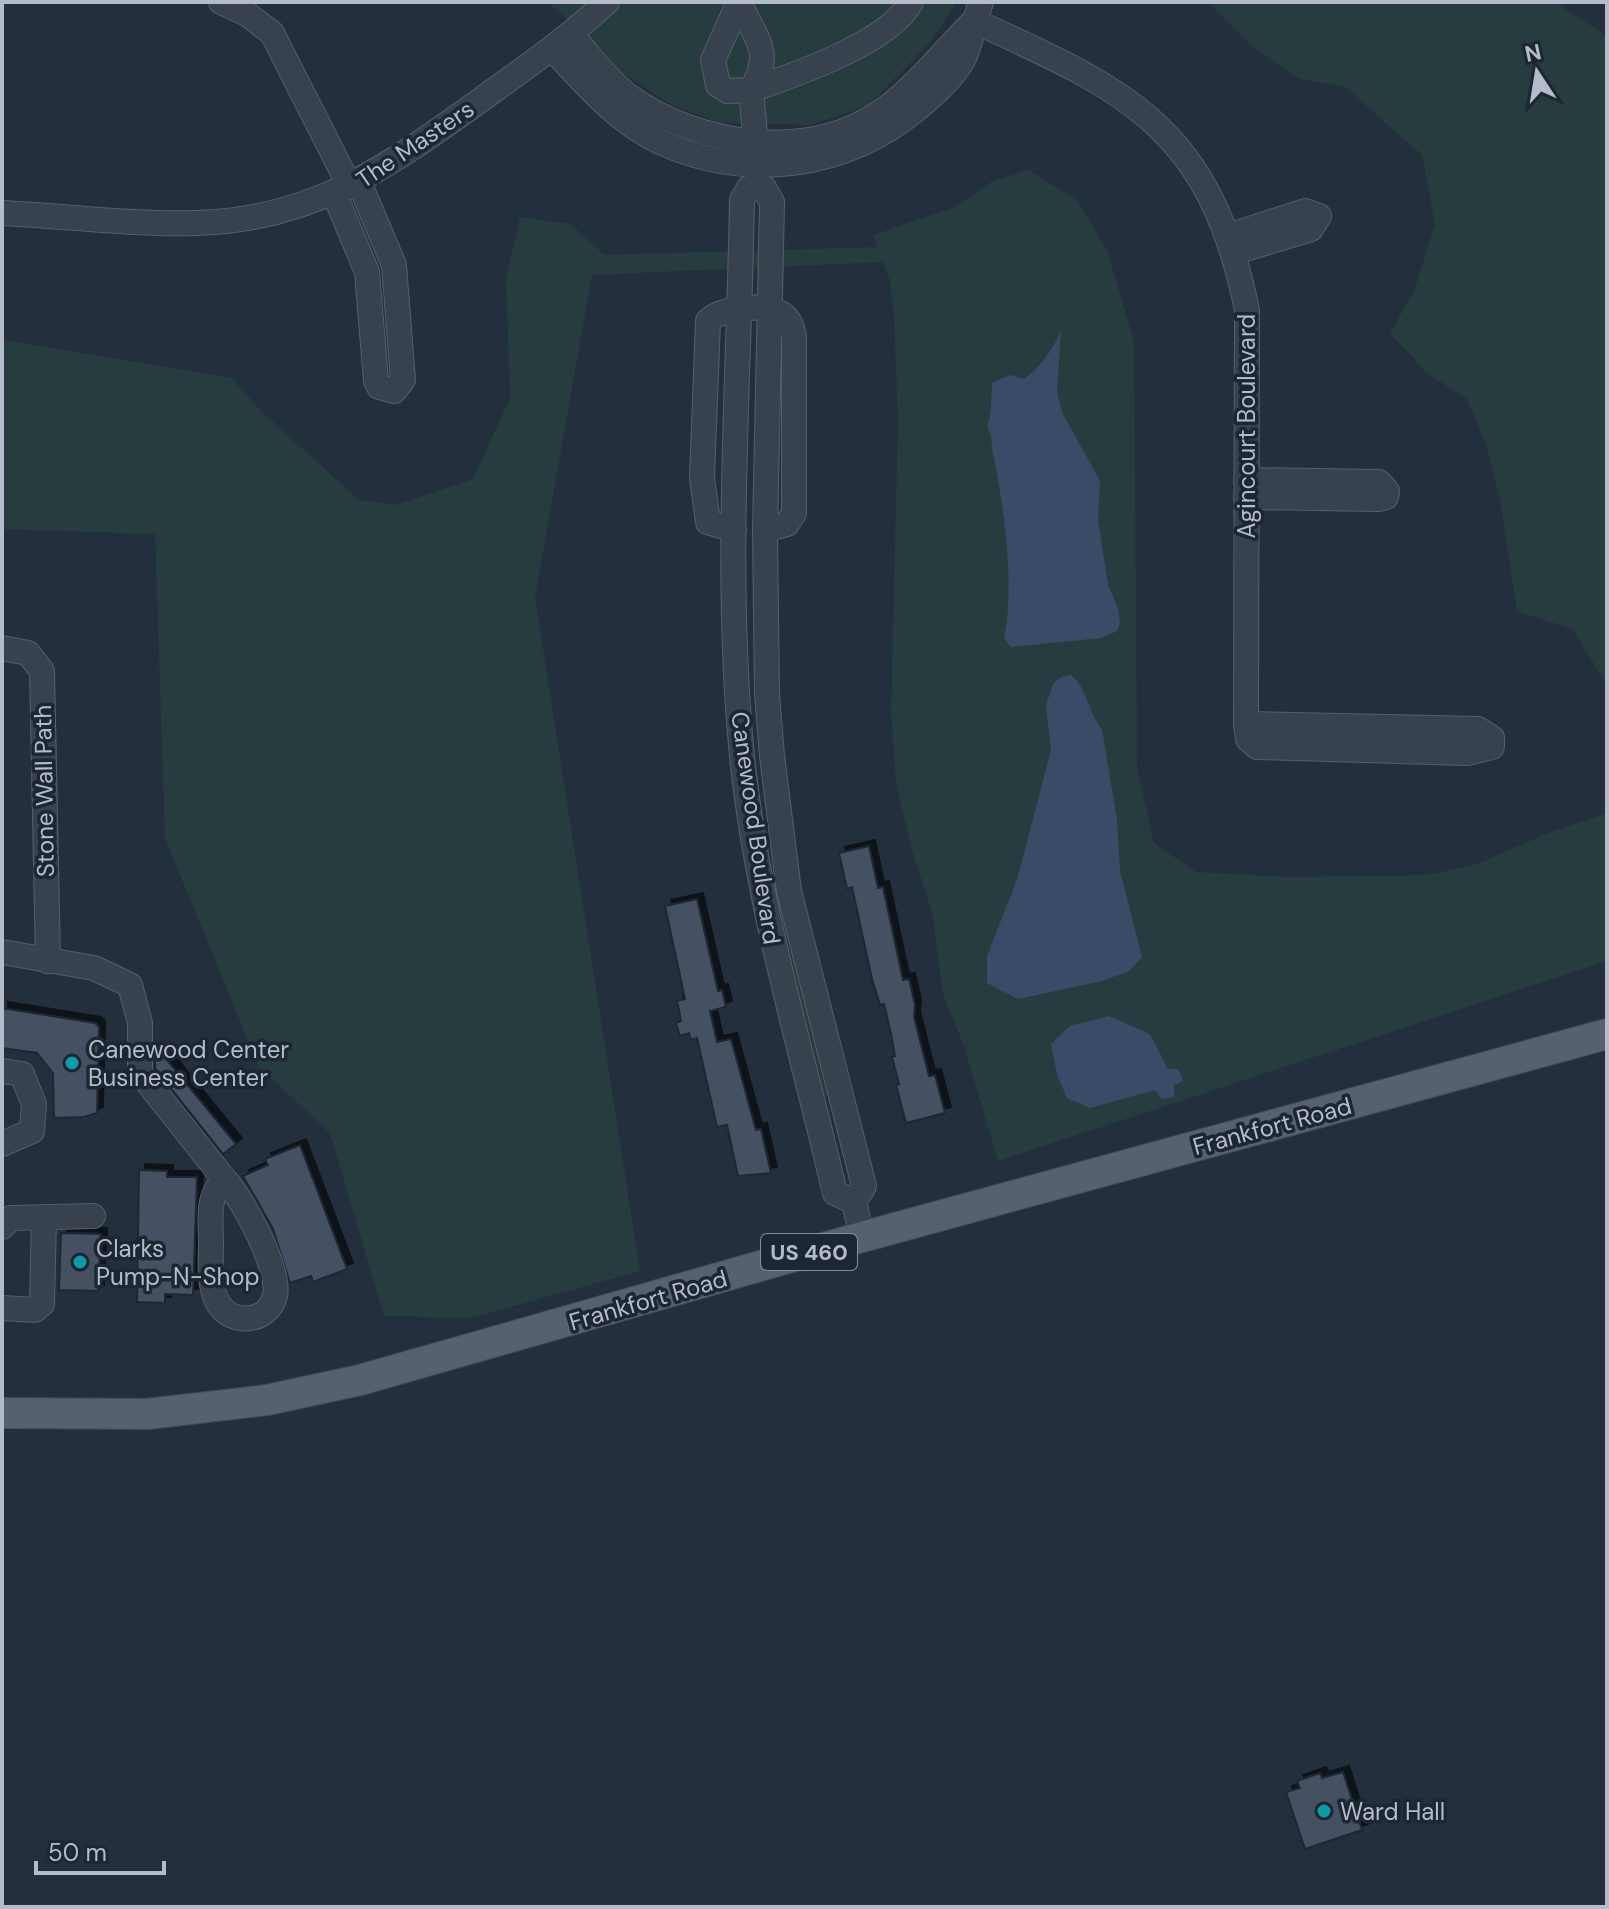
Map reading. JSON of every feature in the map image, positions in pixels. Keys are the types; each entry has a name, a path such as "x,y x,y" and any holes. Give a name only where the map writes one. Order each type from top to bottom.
{"main road":[{"name":"Frankfort Road","path":"2,1413 147,1414 267,1400 360,1380 862,1237 1607,1034"}],"street":[{"path":"221,2 247,14 272,33 347,187 394,265 403,380 394,391 379,387 376,381 367,272 347,187"},
{"name":"The Masters","path":"2,213 197,223 279,212 347,187 398,159 561,42 607,2"},
{"path":"739,3 719,41 713,74 718,85 728,91 751,90 808,70 867,41 906,11 911,2"},
{"path":"739,3 757,32 760,46 761,74 751,90 757,165"},
{"path":"561,42 614,114 661,143 715,160 757,165 800,165 857,148 898,125 938,91 963,59 978,12"},
{"name":"Agincourt Boulevard","path":"978,12 1082,70 1139,108 1165,131 1206,187 1231,244 1247,310 1246,724"},
{"name":"Canewood Boulevard","path":"757,165 742,200 734,530 737,698 748,812 764,909 835,1193 854,1202"},
{"name":"Canewood Boulevard","path":"757,165 772,202 765,530 767,694 784,868 864,1186 854,1202 862,1237"},
{"path":"734,530 708,522 702,478 708,321 722,311 768,311"},
{"name":"Stone Wall Path","path":"2,648 28,653 42,671 48,961"},
{"path":"1246,724 1478,729 1492,738 1492,747 1468,753 1257,747 1248,739 1246,724"},
{"path":"2,952 94,968 130,985 140,1023 140,1073 225,1180 240,1200 273,1269 275,1296 258,1317 247,1319 225,1312 218,1303 211,1277 212,1196 225,1180"},
{"path":"2,1071 22,1074 34,1104 32,1131 2,1144"},
{"path":"2,1227 11,1218 93,1216"},
{"path":"2,1308 35,1310 42,1304 44,1217"}],"green space":[{"path":"547,2 957,2 927,46 868,106 811,125 720,123 671,105 623,73 592,39"},
{"path":"1208,2 1555,2 1607,36 1607,684 1572,629 1517,611 1501,506 1486,445 1467,399 1428,374 1390,333 1414,291 1435,224 1422,155 1345,87 1299,79 1255,49"},
{"path":"1028,170 1077,200 1107,250 1134,342 1137,767 1154,843 1196,872 1291,877 1428,875 1477,864 1553,831 1607,813 1607,961 998,1161 964,1046 943,994 932,912 912,851 896,782 891,711 898,422 894,314 890,281 883,262 592,275 535,597 640,1271 470,1318 384,1316 330,1133 259,1067 165,838 155,534 2,529 2,340 232,378 262,412 359,500 395,505 473,479 510,398 506,278 520,217 570,224 605,255 877,247 873,235 953,208 993,181"},
{"path":"784,910 830,1092 822,1098 775,911"}],"water":[{"path":"1061,331 1057,391 1062,412 1100,481 1098,519 1108,585 1118,608 1120,623 1117,631 1101,638 1011,647 1004,638 1008,571 1004,522 987,426 992,383 1010,375 1024,379 1046,358"},
{"path":"1071,675 1081,686 1102,729 1117,820 1120,871 1142,957 1129,971 1102,981 1018,999 987,983 987,956 1017,880 1051,750 1046,705 1053,684 1061,677"},
{"path":"1109,1016 1150,1034 1168,1069 1178,1069 1183,1081 1174,1085 1174,1097 1162,1099 1155,1090 1090,1108 1067,1098 1057,1075 1051,1044 1070,1026"}],"building":[{"path":"869,846 878,888 883,887 903,980 909,979 915,1005 914,1017 929,1076 935,1075 945,1113 906,1123 896,1085 899,1084 892,1057 895,1056 884,1004 880,1005 872,979 852,887 847,889 839,853"},
{"path":"697,899 718,991 722,990 726,1007 710,1011 717,1042 731,1039 756,1130 761,1129 771,1173 738,1176 727,1125 717,1127 697,1038 691,1040 689,1033 680,1036 676,1023 681,1021 677,1001 685,999 665,906"},
{"name":"Canewood Center Business Center","path":"2,1008 95,1023 99,1027 97,1113 84,1117 54,1118 53,1073 37,1053 2,1048"},
{"path":"163,1055 236,1144 223,1154 155,1068 155,1061"},
{"path":"300,1145 347,1269 313,1282 311,1276 290,1283 273,1229 243,1176 268,1165 265,1159"},
{"path":"139,1170 167,1171 167,1177 197,1177 193,1295 165,1294 165,1303 137,1302"},
{"name":"Clarks Pump-N-Shop","path":"61,1233 101,1234 98,1291 59,1290"},
{"name":"Ward Hall","path":"1343,1772 1362,1830 1305,1849 1286,1792 1300,1788 1297,1781 1320,1773 1322,1778"}],"place":[{"name":"Canewood Center Business Center","path":"72,1063"},
{"name":"Clarks Pump-N-Shop","path":"80,1262"},
{"name":"Ward Hall","path":"1324,1811"}]}
